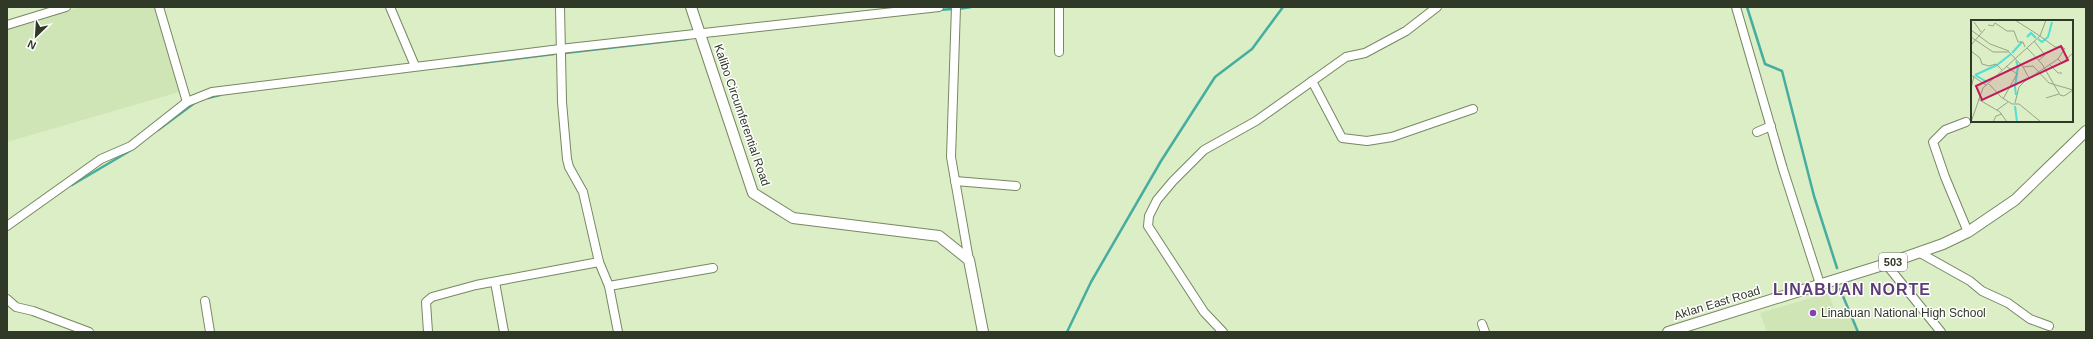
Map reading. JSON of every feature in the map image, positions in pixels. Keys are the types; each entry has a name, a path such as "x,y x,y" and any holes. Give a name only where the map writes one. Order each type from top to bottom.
{"main road":[{"name":"Kalibo Circumferential Road","path":"691,7 753,193 793,218 939,236 969,260"},
{"name":"Aklan East Road","path":"1668,332 1920,253 1968,232 2015,200 2086,131"},
{"path":"969,260 983,332"}],"street":[{"path":"7,25 66,7"},
{"path":"159,7 187,102"},
{"path":"390,7 415,66"},
{"path":"560,7 562,102 567,159 569,167 583,192 599,262 609,286 618,332"},
{"path":"7,226 101,159 131,146 187,102 212,92 560,49 939,7"},
{"path":"956,7 951,156 969,260"},
{"path":"1059,7 1059,52"},
{"path":"1223,332 1204,312 1148,226 1150,216 1157,200 1204,150 1256,121 1346,57 1365,53 1406,31 1437,7"},
{"path":"1736,7 1820,284"},
{"path":"1312,81 1342,138 1367,141 1392,137 1473,109"},
{"path":"1966,122 1946,130 1933,142 1945,177 1968,232"},
{"path":"1757,132 1771,126"},
{"path":"955,180 1016,186"},
{"path":"1920,253 1970,281 1982,291 2008,303 2030,319 2049,326"},
{"path":"428,332 426,302 432,297 476,285 599,262"},
{"path":"1886,264 1941,332"},
{"path":"609,286 713,268"},
{"path":"495,282 504,332"},
{"path":"7,299 16,307 33,311 89,332"},
{"path":"204,301 210,332"}],"shaded area":[{"path":"79,7 155,7 179,92 7,142 7,29"},
{"name":"Linabuan National High School","path":"1828,293 1837,315 1848,311 1858,332 1767,332 1760,313"}],"waterway":[{"path":"958,9 971,7"},
{"path":"1067,332 1091,282 1161,161 1215,77 1252,49 1283,7"},
{"path":"1747,7 1765,64 1782,71 1814,196 1837,268"},
{"path":"938,10 953,9"},
{"path":"565,53 687,39"},
{"path":"456,66 554,54"},
{"path":"208,98 220,95"},
{"path":"158,130 196,102"},
{"path":"72,185 133,149"},
{"path":"1840,289 1858,332"}],"place":[{"name":"Linabuan National High School","path":"1813,313"}],"district":[{"name":"LINABUAN NORTE","path":"1852,289"}]}
